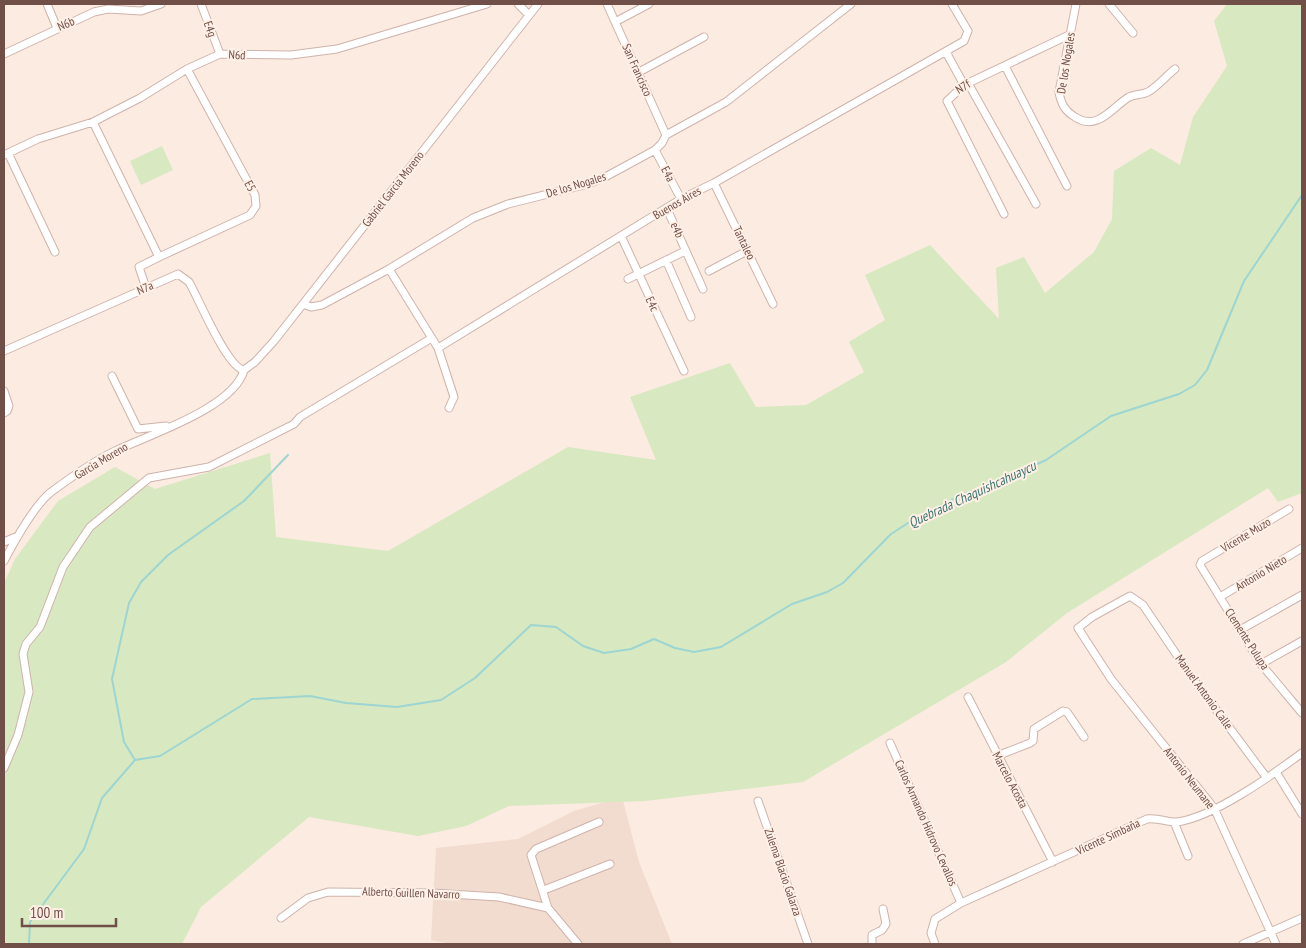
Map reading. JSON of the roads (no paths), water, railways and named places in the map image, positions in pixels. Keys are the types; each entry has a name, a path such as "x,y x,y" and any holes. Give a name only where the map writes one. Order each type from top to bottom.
{"street":[{"path":"47,4 57,28"},
{"name":"N6b","path":"4,54 57,28 102,9 135,12 161,4"},
{"name":"E4g","path":"201,4 220,54"},
{"name":"N6d","path":"6,154 38,139 94,122 140,98 187,69 220,54 290,55 337,49 487,4"},
{"path":"518,4 529,16"},
{"name":"Gabriel Garcia Moreno","path":"244,370 255,362 303,304 538,4"},
{"name":"San Francisco","path":"607,4 666,136"},
{"path":"615,22 649,4"},
{"name":"De los Nogales","path":"303,304 311,307 322,305 389,269 450,231 498,207 588,184 617,172 655,150 662,144 666,136 726,102 851,4"},
{"name":"Buenos Aires","path":"438,348 681,199 714,183 964,41 968,33 952,4"},
{"name":"De los Nogales","path":"1076,4 1059,92 1061,102 1067,112 1085,122 1103,118 1132,96 1148,92 1175,69"},
{"path":"1110,4 1133,34"},
{"name":"N7f","path":"1004,214 948,106 948,99 966,84 1069,36"},
{"path":"639,72 704,38"},
{"path":"946,52 1036,204"},
{"path":"1005,66 1067,186"},
{"name":"E5","path":"146,288 139,267 250,215 256,206 255,195 187,69"},
{"path":"94,122 159,257"},
{"name":"E4a","path":"655,150 681,199"},
{"path":"6,154 55,252"},
{"name":"Tantaleo","path":"714,183 773,304"},
{"name":"e4b","path":"667,209 703,289"},
{"name":"E4c","path":"620,236 684,371"},
{"path":"709,271 747,251"},
{"path":"628,279 685,252"},
{"path":"666,260 691,317"},
{"path":"389,269 430,339 438,348 454,397 449,408"},
{"name":"N7a","path":"4,351 178,274 186,278 237,368 244,370"},
{"path":"4,768 18,735 28,692 23,654 26,644 40,627 64,567 90,527 149,478 210,467 234,456 294,424 300,417 430,339"},
{"name":"Garcia Moreno","path":"4,561 18,536 50,493 113,452 213,405 240,378 244,370"},
{"path":"112,376 138,429 172,425"},
{"path":"4,391 6,411"},
{"name":"Vicente Muzo","path":"1202,561 1289,509"},
{"path":"4,542 18,536"},
{"name":"Antonio Nieto","path":"1220,597 1302,548"},
{"name":"Clemente Pulupa","path":"1202,561 1200,565 1261,664 1302,713"},
{"path":"1240,630 1302,595"},
{"name":"Manuel Antonio Calle","path":"1078,628 1130,596 1143,605 1191,676 1266,778"},
{"name":"Antonio Neumane","path":"1078,628 1111,680 1214,808 1276,944"},
{"path":"1261,664 1302,642"},
{"name":"Marcelo Acosta","path":"968,697 1053,862"},
{"path":"997,756 1030,743 1033,741 1034,729 1063,712 1067,712 1084,737"},
{"name":"Carlos Armando Hidrovo Cevallos","path":"890,744 961,903"},
{"name":"Vicente Simbaña","path":"935,944 931,933 935,920 961,903 1147,818 1157,817 1174,822 1188,820 1214,808 1266,778 1302,752"},
{"path":"1276,772 1302,814"},
{"name":"Zulema Blacio Galarza","path":"758,801 808,944"},
{"path":"578,944 548,908 544,890 531,857 532,852 536,849 599,822"},
{"path":"1174,822 1188,856"},
{"path":"544,890 610,864"},
{"name":"Alberto Guillen Navarro","path":"281,918 298,904 316,894 343,891 500,897 548,908"},
{"path":"872,944 872,935 882,930 886,924 883,909"},
{"path":"1243,944 1302,918"}],"waterway":[{"name":"Quebrada Chaquishcahuaycu","path":"29,944 30,922 84,849 102,798 135,760 160,756 252,699 310,696 346,703 397,707 441,700 475,678 531,625 556,627 583,646 604,653 631,649 654,639 675,648 694,652 721,647 792,604 827,592 843,583 891,534 919,516 964,494 1001,481 1046,460 1111,416 1179,394 1195,385 1207,370 1244,281 1302,195"},
{"path":"135,760 124,742 112,679 129,603 141,582 168,555 244,501 288,455"}]}
